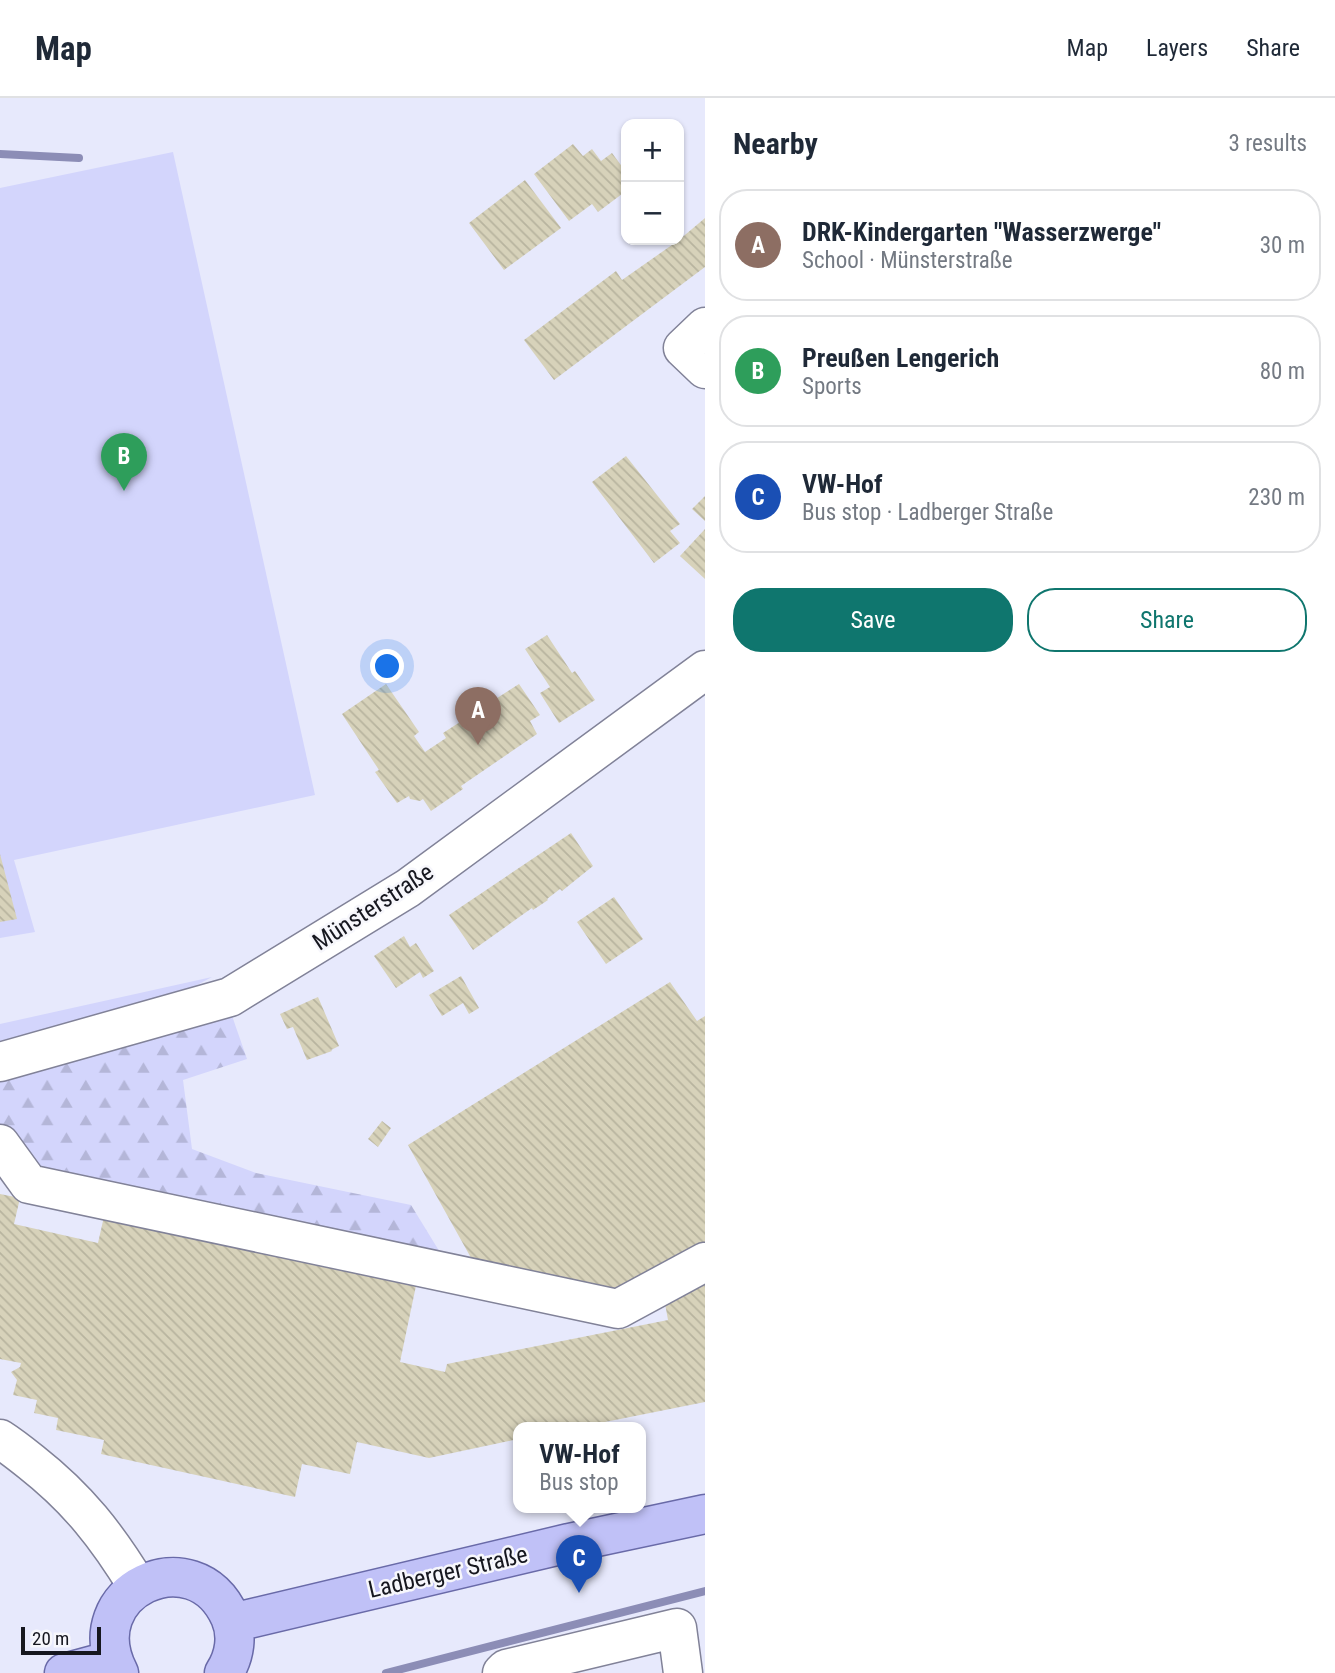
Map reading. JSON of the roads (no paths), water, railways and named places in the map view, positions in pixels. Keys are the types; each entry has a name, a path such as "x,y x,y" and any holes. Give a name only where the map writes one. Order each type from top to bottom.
{"main road":[{"name":"Ladberger Straße","path":"232,1623 555,1546 705,1514"},
{"path":"64,1673 115,1667 108,1644 115,1611 125,1597 138,1587 156,1579 175,1577 194,1581 211,1591 224,1605 232,1623 235,1644 230,1664 224,1673"}],"street":[{"path":"705,327 683,348 705,369"},
{"name":"Münsterstraße","path":"0,1062 230,998 408,888 705,670"},
{"path":"0,1144 29,1184 618,1308 705,1262"},
{"path":"0,1439 48,1475 85,1510 116,1550 138,1587"},
{"path":"502,1673 506,1669 677,1628 683,1673"}],"waterway":[{"path":"0,154 79,158"},
{"path":"386,1673 705,1591"}],"place":[{"name":"Preußen Lengerich","path":"124,491"},
{"name":"DRK-Kindergarten \"Wasserzwerge\"","path":"478,745"},
{"name":"VW-Hof","path":"579,1593"}]}
